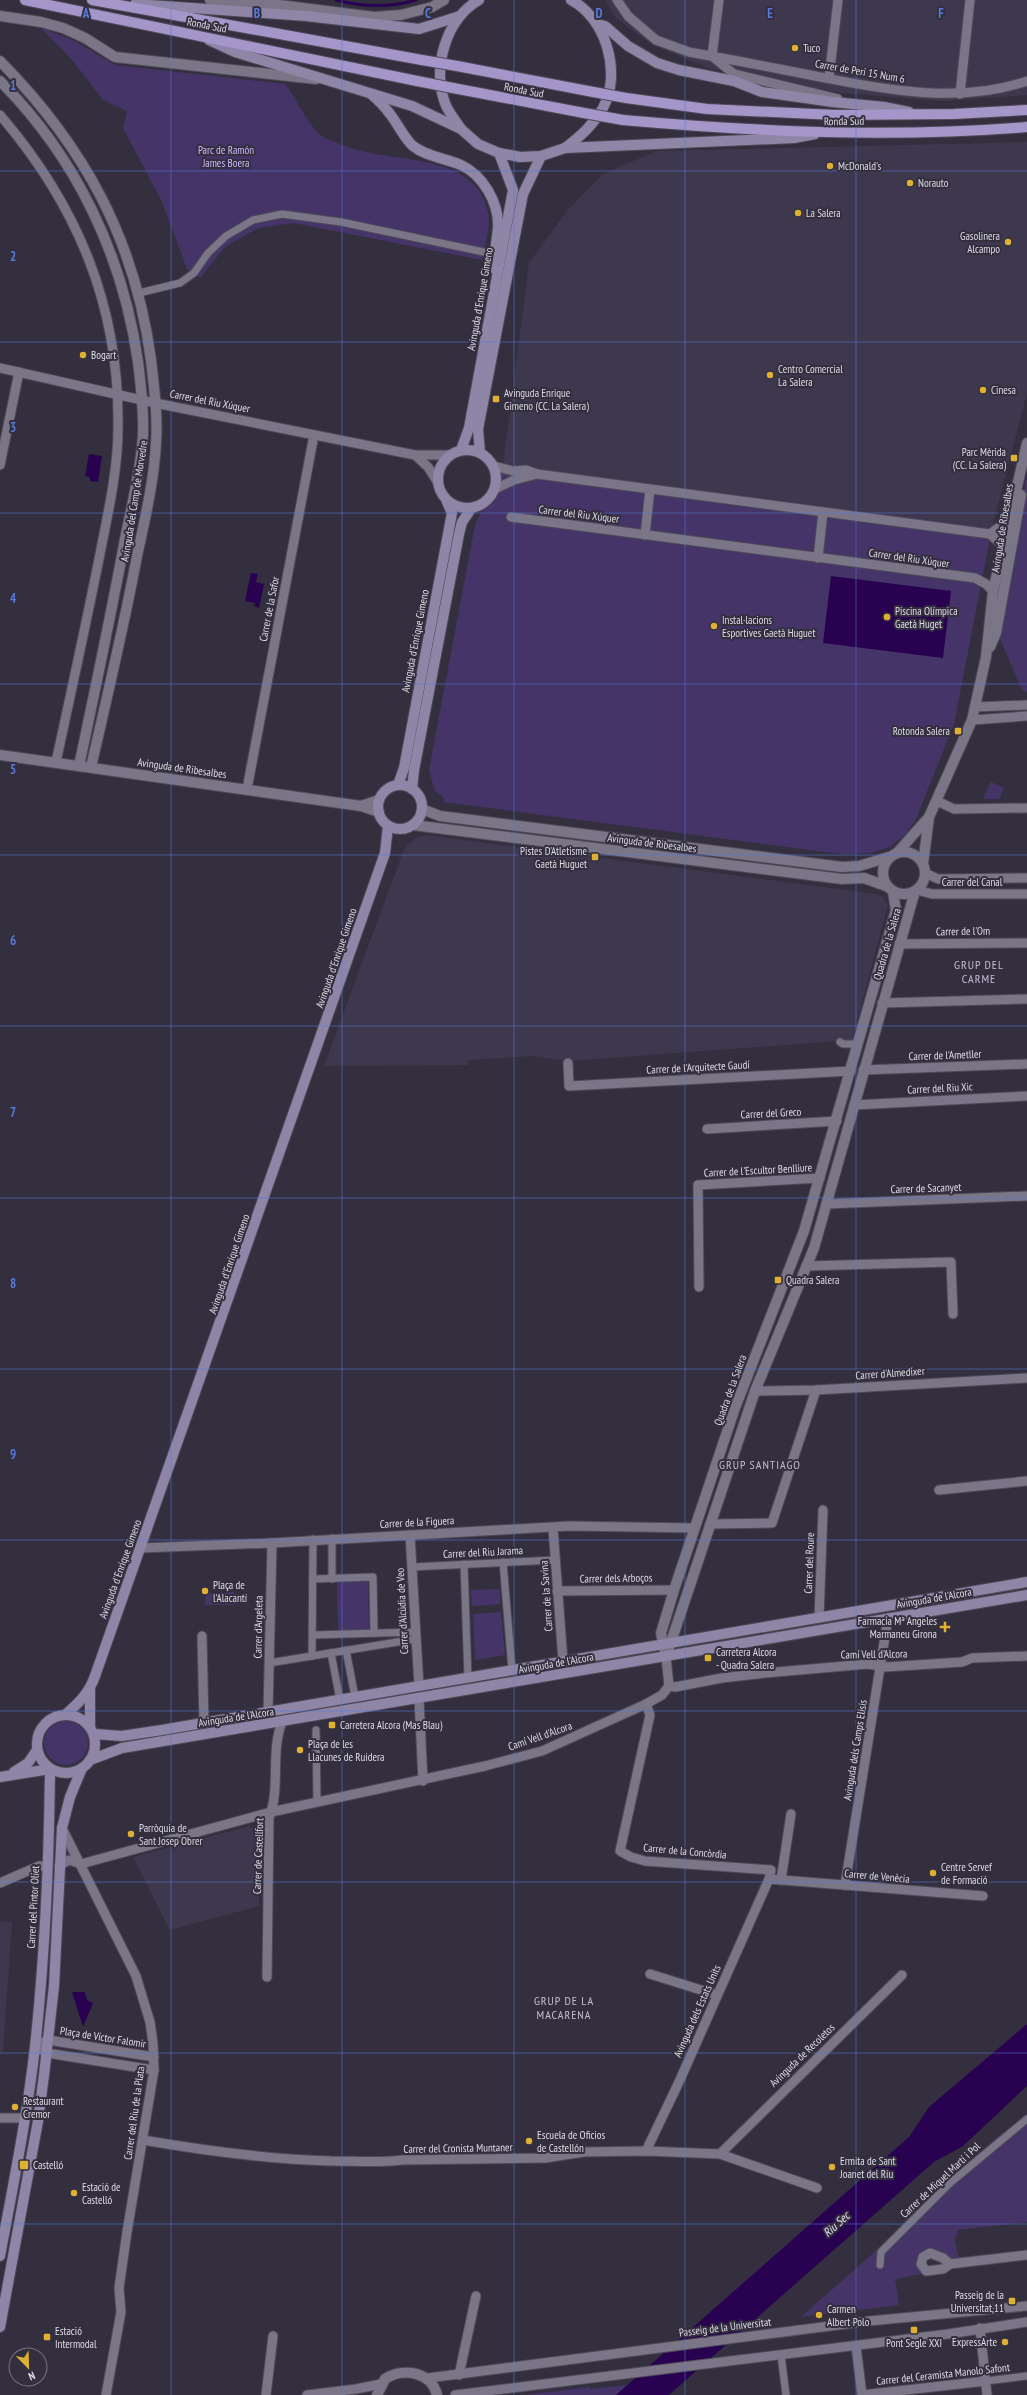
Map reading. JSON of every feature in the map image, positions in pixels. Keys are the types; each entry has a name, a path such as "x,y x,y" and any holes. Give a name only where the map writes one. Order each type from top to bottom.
{"main road":[{"name":"Ronda Sud","path":"25,0 417,81 624,120 817,133 952,131 1027,127"},
{"path":"461,129 445,103 439,73 445,43 460,16 479,0"},
{"name":"Ronda Sud","path":"95,1 626,98 707,109 836,115 913,113 954,114 1027,110"},
{"path":"95,1 306,16 419,29 460,16"},
{"path":"565,148 588,130 604,107 611,79 608,50 597,24 575,1"},
{"path":"597,24 606,26 628,46 657,63 679,70 734,81 762,92 884,107 913,113"},
{"path":"198,35 235,52 412,106 461,129 478,144 499,153 520,157 541,156 565,148 794,138 817,133"},
{"path":"371,94 389,112 412,145 426,154 449,160 465,167 488,190 497,210 498,227 493,254 496,282"},
{"name":"Avinguda d'Enrique Gimeno","path":"461,450 469,428 513,190 499,153"},
{"name":"Avinguda d'Enrique Gimeno","path":"480,453 478,430 515,230 523,194 541,156"},
{"path":"461,450 480,453 494,466 497,477 495,490 486,503 471,509 458,508 447,502 440,492 437,481 440,466 450,455 461,450"},
{"name":"Avinguda d'Enrique Gimeno","path":"398,785 405,759 452,513 447,502"},
{"name":"Avinguda d'Enrique Gimeno","path":"412,789 414,770 459,534 462,522 471,509"},
{"path":"398,785 412,789 420,798 422,809 420,818 413,825 401,829 388,826 379,812 379,800 386,790 398,785"},
{"name":"Avinguda d'Enrique Gimeno","path":"66,1714 80,1702 90,1689 387,846 388,826"},
{"name":"Avinguda d'Enrique Gimeno","path":"387,846 401,829"},
{"name":"Avinguda de l'Alcora","path":"92,1730 122,1736 1027,1582"},
{"name":"Avinguda de l'Alcora","path":"90,1760 113,1750 1027,1595"},
{"name":"Avinguda d'Enrique Gimeno","path":"90,1689 92,1730"},
{"path":"0,2327 38,2121 47,2052 54,1986 62,1828 70,1797 82,1768 90,1760 95,1748 92,1730 79,1717 66,1714 48,1720 41,1728 37,1738 37,1750 42,1761 50,1769"},
{"path":"11,1774 28,1763 37,1750"},
{"path":"0,1776 50,1769 66,1773 82,1768"},
{"name":"Carrer del Pintor Oliet","path":"0,2256 4,2217 25,2118 35,2046 47,1867 50,1769"}],"street":[{"path":"210,0 306,16"},
{"path":"240,0 374,17 401,15 432,7 444,0"},
{"path":"617,0 628,16 656,40 689,52 712,56 734,74 849,103"},
{"path":"712,56 719,0"},
{"path":"829,78 838,0"},
{"path":"960,94 970,0"},
{"path":"0,16 41,22 63,28 85,38 116,57 330,81"},
{"name":"Carrer de Peri 15 Num 6","path":"712,56 893,90 960,94 1008,88 1027,81"},
{"name":"Avinguda del Camp de Morvedre","path":"0,61 24,85 76,152 93,179 110,214 139,293 148,335 155,403 156,446 144,523 91,767"},
{"name":"Avinguda del Camp de Morvedre","path":"0,81 44,131 64,159 98,220 125,296 134,338 143,400 143,436 129,519 79,766"},
{"path":"0,115 44,171 76,229 93,268 103,301 112,344 118,394 118,430 109,508 56,762"},
{"path":"139,293 180,283 194,273 208,253 226,236 253,220 282,214 341,222 493,254"},
{"name":"Carrer del Riu Xúquer","path":"0,368 155,403 415,455 450,455"},
{"path":"0,465 19,372"},
{"name":"Carrer de la Safor","path":"247,788 314,435"},
{"name":"Avinguda de Ribesalbes","path":"986,657 996,633 1003,597 1022,489 1027,443"},
{"path":"415,455 428,467 437,481"},
{"name":"Avinguda de Ribesalbes","path":"422,809 440,816 842,867 859,866 893,855 929,817 938,801 972,720 986,657 993,591 1004,533 1024,463"},
{"path":"494,466 513,471 526,470 537,474 990,534 1004,533"},
{"path":"495,490 514,480 537,474"},
{"path":"645,535 650,489"},
{"path":"818,558 823,512"},
{"name":"Carrer del Riu Xúquer","path":"511,517 975,578 986,584 993,591"},
{"path":"990,534 1004,533"},
{"name":"Avinguda de Ribesalbes","path":"1003,597 1001,576 1007,546 1004,533"},
{"path":"975,707 1027,705"},
{"path":"972,720 1027,716"},
{"name":"Avinguda de Ribesalbes","path":"0,754 247,788 361,806 379,812"},
{"name":"Avinguda de Ribesalbes","path":"361,806 379,800"},
{"path":"938,801 954,809 1027,808"},
{"name":"Avinguda de Ribesalbes","path":"924,868 929,817"},
{"name":"Avinguda de Ribesalbes","path":"413,825 836,879 864,878 890,889"},
{"path":"907,852 917,856 924,868 923,882 916,891 904,895 890,889 882,871 893,855 907,852"},
{"name":"Carrer del Canal","path":"924,868 938,879 1027,878"},
{"name":"Quadra de la Salera","path":"668,1643 661,1633 674,1590 738,1401 800,1243 820,1178 896,910 890,889"},
{"name":"Carrer del Canal","path":"916,891 932,894 1027,894"},
{"name":"Quadra de la Salera","path":"666,1657 668,1643 678,1618 755,1391 814,1248 882,1003 916,891"},
{"name":"Carrer de l'Om","path":"899,944 1027,943"},
{"path":"871,998 882,1003 1027,999"},
{"path":"840,1042 843,1044 858,1044"},
{"name":"Carrer de l'Arquitecte Gaudí","path":"568,1063 569,1086 851,1070"},
{"name":"Carrer de l'Ametller","path":"863,1070 1027,1064"},
{"path":"851,1070 863,1070"},
{"name":"Carrer del Riu Xic","path":"854,1105 1027,1096"},
{"path":"836,1121 848,1122"},
{"name":"Carrer del Greco","path":"707,1129 836,1121"},
{"path":"820,1178 833,1178"},
{"name":"Carrer de l'Escultor Benlliure","path":"699,1287 698,1185 820,1178"},
{"name":"Carrer de Sacanyet","path":"826,1204 1027,1196"},
{"path":"800,1243 814,1248"},
{"path":"792,1263 806,1266 951,1262 953,1314"},
{"name":"Carrer d'Almedíxer","path":"755,1391 816,1390 1027,1378"},
{"path":"695,1528 710,1524 772,1523 816,1390"},
{"path":"939,1490 1027,1481"},
{"name":"Carrer del Roure","path":"819,1618 823,1510"},
{"name":"Carrer de la Figuera","path":"140,1548 272,1543 313,1539 569,1526 695,1528"},
{"name":"Carrer de la Savina","path":"553,1528 563,1661"},
{"name":"Carrer d'Alcúdia de Veo","path":"410,1535 419,1686"},
{"path":"332,1538 332,1579"},
{"path":"312,1656 313,1539"},
{"name":"Carrer d'Argeleta","path":"268,1712 272,1543"},
{"name":"Carrer del Riu Jarama","path":"412,1567 555,1560"},
{"path":"503,1562 512,1670"},
{"path":"464,1564 468,1678"},
{"path":"313,1579 372,1577 374,1633"},
{"name":"Carrer dels Arboços","path":"557,1591 674,1590"},
{"name":"Avinguda dels Camps Elisis","path":"845,1885 888,1618"},
{"path":"313,1635 374,1633 416,1636"},
{"path":"202,1636 204,1723"},
{"path":"269,1663 331,1653 416,1636"},
{"path":"346,1650 355,1697"},
{"path":"331,1653 340,1700"},
{"name":"Camí Vell d'Alcora","path":"59,1866 69,1860 81,1864 271,1812 423,1781 542,1751 646,1704 662,1695 669,1686 675,1688 722,1678 868,1664 880,1666 962,1662 972,1658 1027,1656"},
{"path":"666,1657 669,1686"},
{"path":"419,1699 423,1781"},
{"name":"Carrer de la Concòrdia","path":"646,1704 650,1715 620,1851 631,1858 645,1861 771,1870 769,1879"},
{"name":"Carrer de Castellfort","path":"267,1977 269,1818 274,1806 276,1737 282,1722"},
{"path":"268,1724 276,1737"},
{"path":"316,1730 317,1802"},
{"path":"781,1880 791,1814"},
{"name":"Carrer del Riu de la Plata","path":"62,1828 81,1864 89,1885 136,1976 150,2022 154,2057 154,2070 119,2288 121,2312 106,2395"},
{"path":"0,1883 39,1866 47,1867"},
{"name":"Carrer de Venècia","path":"769,1879 984,1896"},
{"name":"Avinguda dels Estats Units","path":"646,2151 679,2082 769,1879"},
{"path":"650,1974 717,1996"},
{"name":"Avinguda de Recoletos","path":"720,2154 902,1974"},
{"path":"35,2046 48,2040"},
{"name":"Plaça de Víctor Falomir","path":"48,2040 154,2057"},
{"path":"35,2046 47,2052 154,2070"},
{"path":"0,2118 25,2118"},
{"name":"Carrer de Miquel Martí i Pol","path":"880,2265 881,2252 902,2230 950,2183 1027,2119"},
{"name":"Carrer del Cronista Muntaner","path":"143,2140 220,2153 282,2160 384,2162 545,2158 584,2152 646,2151 720,2154 816,2188"},
{"path":"950,2264 1027,2255"},
{"path":"459,2375 476,2296"},
{"name":"Passeig de la Universitat","path":"428,2378 777,2332 869,2321 1027,2306"},
{"path":"455,2395 590,2380 948,2334 1027,2322"},
{"path":"980,2328 987,2395"},
{"path":"266,2395 273,2336"},
{"path":"856,2346 862,2395"},
{"path":"781,2355 786,2395"},
{"path":"377,2395 381,2384 389,2376 403,2372 428,2378 434,2385 437,2395"},
{"name":"Carrer del Ceramista Manolo Safont","path":"862,2395 1027,2376"},
{"path":"306,2395 356,2389 381,2384"}],"shaded area":[{"path":"605,0 1027,0 1027,95 942,101 851,94 781,84 711,69 653,45 616,18"},
{"path":"1027,142 1027,393 992,528 503,465 529,263 568,210 603,174 657,151"},
{"path":"427,835 876,894 883,897 888,905 852,1040 568,1061 532,1056 468,1060 468,1065 324,1066 403,852 407,845 416,838"},
{"path":"250,1826 259,1834 259,1906 170,1930 133,1857"},
{"path":"0,1921 12,1922 3,2052 0,2052"}],"green space":[{"name":"Parc de Ramón James Boera","path":"41,28 75,41 115,65 285,84 311,125 324,138 358,150 426,162 448,168 466,178 480,192 488,212 488,230 482,260 294,223 258,228 226,246 200,278 187,269 162,202 123,128 127,111 103,100 73,61"},
{"name":"Instal·lacions Esportives Gaetà Huguet","path":"503,465 992,528 954,724 916,819 905,835 890,847 870,853 840,854 444,802 444,798 435,791 429,770 475,525"},
{"path":"1027,475 1027,692 1022,690 999,637"},
{"path":"991,782 1004,788 999,799 983,799"},
{"path":"368,1581 369,1630 338,1631 337,1582"},
{"path":"500,1589 500,1604 472,1606 471,1590"},
{"path":"234,1592 234,1605 205,1605 205,1593"},
{"path":"501,1612 505,1655 475,1660 473,1614"},
{"path":"62,1721 70,1721 82,1727 88,1739 88,1747 82,1759 70,1765 62,1765 50,1759 44,1747 44,1739 50,1727"},
{"path":"1027,2114 1027,2222 957,2230 957,2237 954,2237 959,2259 951,2260 930,2251 918,2261 921,2274 895,2279 899,2305 801,2317 879,2248 947,2181 997,2137"},
{"path":"628,2385 616,2395 525,2395 590,2387 590,2389"}],"water":[{"path":"89,454 102,456 98,482 90,481 90,477 85,476"},
{"path":"251,573 258,574 256,582 264,584 259,608 254,606 255,603 245,601"},
{"name":"Piscina Olímpica Gaetà Huget","path":"831,576 951,591 943,658 823,643"},
{"path":"72,1992 85,1992 87,2000 93,2003 83,2027"},
{"name":"Riu Sec","path":"1027,2024 1027,2086 963,2146 934,2162 669,2395 616,2395 909,2137 929,2107"}],"waterway":[{"path":"336,0 376,6 406,3 416,0"}],"place":[{"name":"Tuco","path":"795,48"},
{"name":"McDonald's","path":"830,166"},
{"name":"Norauto","path":"910,183"},
{"name":"La Salera","path":"798,213"},
{"name":"Gasolinera Alcampo","path":"1008,242"},
{"name":"Bogart","path":"83,355"},
{"name":"Centro Comercial La Salera","path":"770,375"},
{"name":"Cinesa","path":"983,390"},
{"name":"Avinguda Enrique Gimeno (CC. La Salera)","path":"496,399"},
{"name":"Parc Mèrida (CC. La Salera)","path":"1014,458"},
{"name":"Piscina Olímpica Gaetà Huget","path":"887,617"},
{"name":"Instal·lacions Esportives Gaetà Huguet","path":"714,626"},
{"name":"Rotonda Salera","path":"958,731"},
{"name":"Pistes D'Atletisme Gaetà Huguet","path":"595,857"},
{"name":"Quadra Salera","path":"778,1280"},
{"name":"Plaça de l'Alacantí","path":"205,1591"},
{"name":"Farmacia Mª Angeles Marmaneu Girona","path":"945,1627"},
{"name":"Carretera Alcora - Quadra Salera","path":"708,1658"},
{"name":"Carretera Alcora (Mas Blau)","path":"332,1725"},
{"name":"Plaça de les Llacunes de Ruidera","path":"300,1750"},
{"name":"Parròquia de Sant Josep Obrer","path":"131,1834"},
{"name":"Centre Servef de Formació","path":"933,1873"},
{"name":"Restaurant Cremor","path":"15,2107"},
{"name":"Escuela de Oficios de Castellón","path":"529,2141"},
{"name":"Castelló","path":"24,2165"},
{"name":"Ermita de Sant Joanet del Riu","path":"832,2167"},
{"name":"Estació de Castelló","path":"74,2193"},
{"name":"Passeig de la Universitat,11","path":"1012,2301"},
{"name":"Carmen Albert Polo","path":"819,2315"},
{"name":"Pont Segle XXI","path":"914,2330"},
{"name":"Estació Intermodal","path":"47,2337"},
{"name":"ExpressArte","path":"1005,2342"}],"district":[{"name":"GRUP DEL CARME","path":"979,971"},
{"name":"GRUP SANTIAGO","path":"760,1464"},
{"name":"GRUP DE LA MACARENA","path":"564,2007"}]}
